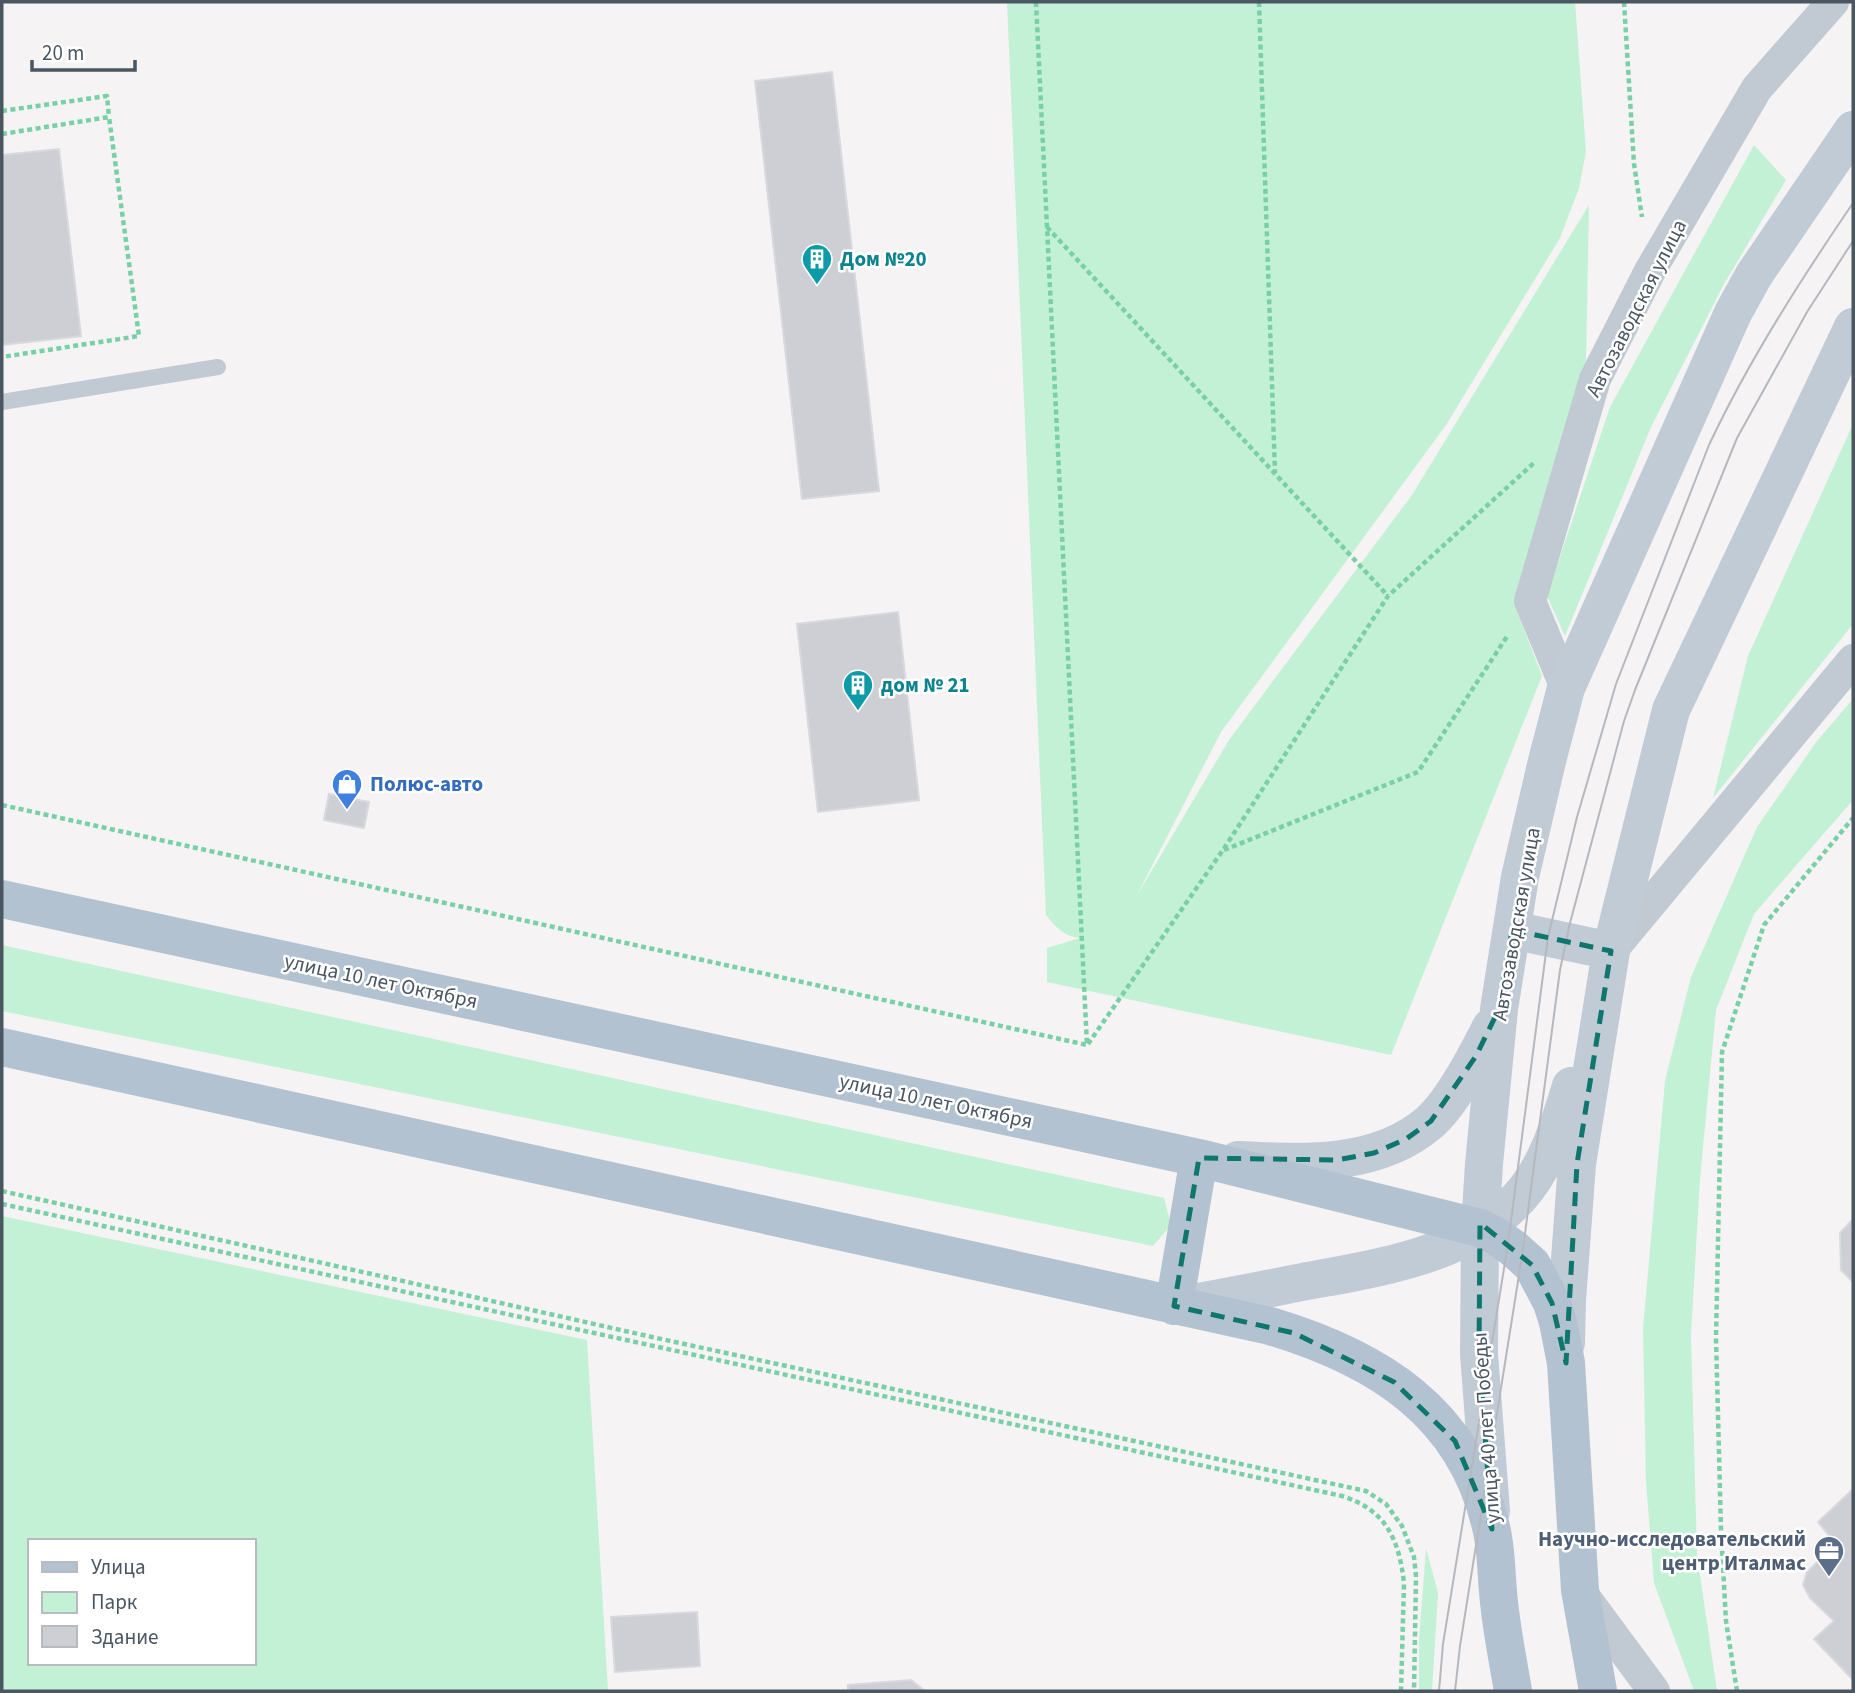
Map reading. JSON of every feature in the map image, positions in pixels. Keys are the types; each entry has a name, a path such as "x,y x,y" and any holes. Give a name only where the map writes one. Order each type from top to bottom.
{"main road":[{"name":"Автозаводская улица","path":"1484,1164 1499,1009 1520,877 1566,688 1743,292 1853,130"},
{"path":"1174,1306 1389,1265 1447,1247 1498,1217 1537,1175 1547,1156 1611,951 1671,710 1853,327"},
{"name":"улица 10 лет Октября","path":"2,899 1199,1158 1480,1228 1513,1248 1532,1265 1544,1285 1558,1322 1566,1363 1580,1590"},
{"path":"1512,930 1611,951"},
{"path":"1566,1363 1567,1300 1577,1164 1611,951"},
{"path":"1174,1306 1199,1158 1337,1160 1374,1153 1406,1139 1431,1121 1450,1098 1476,1056 1499,1009"},
{"path":"2,1046 1270,1326 1317,1341 1376,1371 1424,1406 1455,1441 1481,1491 1492,1529"},
{"name":"улица 40 лет Победы","path":"1484,1164 1480,1228 1479,1354 1499,1602 1513,1691"},
{"path":"1580,1590 1598,1691"}],"street":[{"name":"Автозаводская улица","path":"1530,601 1595,379 1650,271 1757,88 1833,2"},
{"path":"1530,601 1566,688"},
{"path":"1611,951 1853,660"},
{"path":"1580,1590 1654,1691"}],"lane":[{"path":"2,402 218,367"}],"path":[{"path":"1035,2 1087,1045"},
{"path":"1259,2 1275,474"},
{"path":"1624,2 1634,164 1642,218"},
{"path":"2,111 107,96 139,336 2,357"},
{"path":"2,134 109,117"},
{"path":"1047,226 1388,596"},
{"path":"1087,1045 1223,850 1388,596 1542,456"},
{"path":"1223,850 1418,772 1530,601"},
{"path":"2,805 1087,1045"},
{"path":"1737,1691 1726,1621 1721,1543 1716,1338 1722,1052 1764,925 1853,818"},
{"path":"2,1191 652,1337 1366,1491 1386,1504 1402,1526 1414,1557 1415,1691"},
{"path":"2,1204 1260,1478 1359,1502 1383,1520 1402,1566 1404,1583 1401,1691"}],"highlighted area":[{"path":"1512,930 1611,951 1577,1164 1566,1363 1552,1303 1532,1265 1480,1223 1479,1354 1492,1529 1455,1441 1394,1382 1294,1333 1174,1306 1199,1158 1337,1160 1374,1153 1406,1139 1431,1121 1476,1056 1499,1009"}],"green space":[{"path":"1007,2 1575,2 1586,152 1579,188 1560,238 1446,425 1221,732 1136,897 1229,740 1412,495 1589,205 1586,363 1515,606 1542,676 1391,1055 1047,982 1047,948 1080,938 1061,931 1046,915"},
{"path":"1754,145 1786,180 1724,284 1651,427 1565,636 1547,596 1610,407"},
{"path":"1853,424 1853,624 1713,798 1748,656"},
{"path":"1853,699 1853,800 1754,914 1716,1010 1700,1179 1691,1335 1697,1555 1717,1691 1694,1691 1654,1583 1646,1482 1643,1329 1665,1081 1691,977 1757,827 1817,741"},
{"path":"2,945 1164,1198 1171,1225 1153,1246 2,1011"},
{"path":"2,1216 587,1340 608,1691 2,1691"},
{"path":"1426,1548 1438,1593 1432,1691 1419,1691 1419,1640"}],"building":[{"name":"Дом №20","path":"832,72 879,491 802,499 755,81"},
{"path":"59,149 81,336 2,345 2,155"},
{"name":"дом № 21","path":"898,612 919,800 818,812 797,624"},
{"name":"Полюс-авто","path":"329,794 369,802 364,828 324,820"},
{"path":"1853,1219 1853,1282 1841,1270 1840,1233"},
{"name":"Научно-исследовательский центр Италмас","path":"1853,1489 1853,1680 1814,1639 1834,1621 1810,1598 1803,1585 1807,1572 1836,1544 1818,1522"},
{"path":"697,1612 700,1666 615,1672 611,1617"},
{"path":"911,1680 925,1691 848,1691 848,1685"}],"tram line":[{"path":"1439,1691 1443,1644 1508,1244 1548,937 1577,817 1616,684 1709,445 1776,321 1853,203"},
{"path":"1455,1691 1522,1256 1560,970 1624,721 1737,438 1807,312 1853,241"}],"place":[{"name":"Дом №20","path":"817,286"},
{"name":"дом № 21","path":"858,712"},
{"name":"Полюс-авто","path":"347,811"},
{"name":"Научно-исследовательский центр Италмас","path":"1829,1578"}]}
